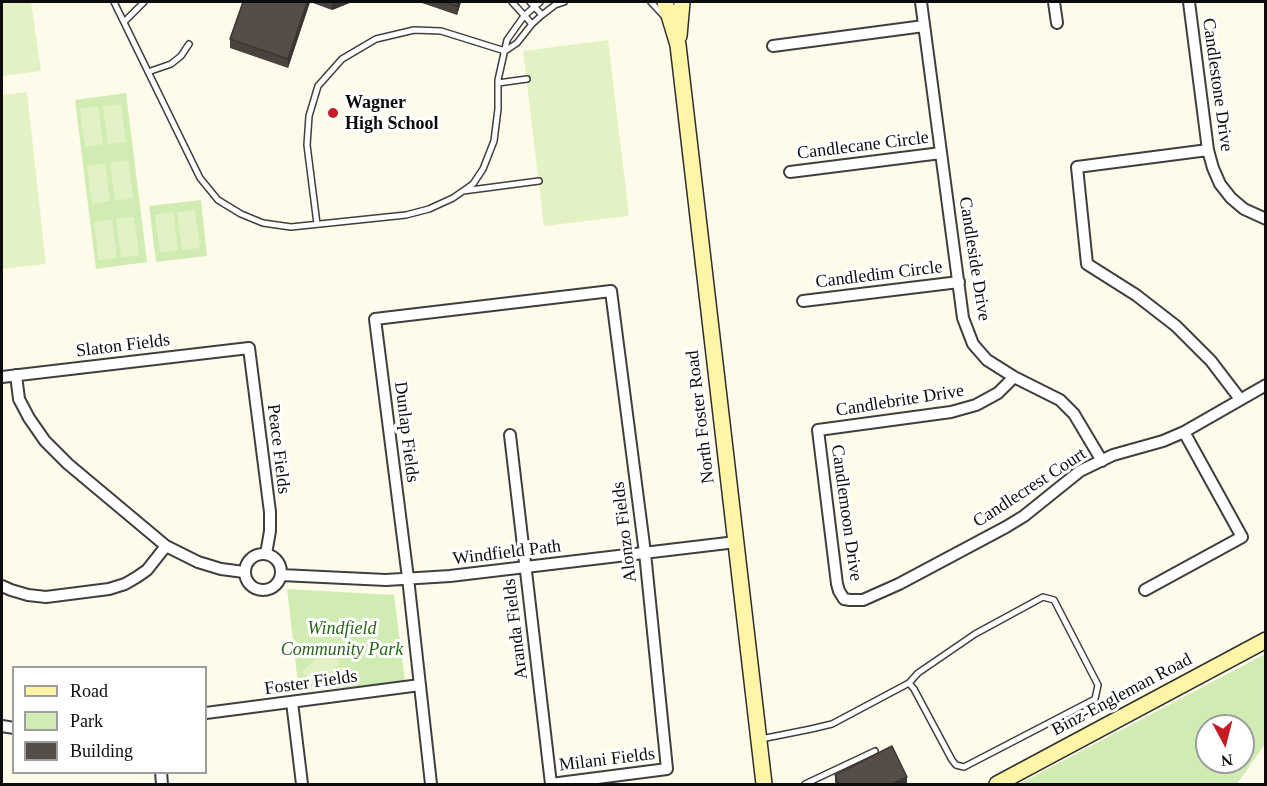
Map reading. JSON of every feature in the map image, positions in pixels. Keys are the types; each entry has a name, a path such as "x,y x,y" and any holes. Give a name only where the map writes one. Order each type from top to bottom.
{"main road":[{"name":"North Foster Road","path":"665,2 678,45 764,784"},
{"name":"North Foster Road","path":"678,45 682,2"},
{"name":"Binz-Engleman Road","path":"997,784 1266,640"}],"street":[{"name":"Candleside Drive","path":"921,2 963,318 973,344 987,360 1014,377 1060,400 1074,414 1102,460"},
{"path":"1054,2 1057,22"},
{"name":"Candlestone Drive","path":"1189,2 1208,150 1213,168 1220,184 1231,198 1244,209 1266,219"},
{"path":"773,46 924,26"},
{"path":"1208,150 1077,167 1087,264 1136,295 1176,326 1211,362 1240,399"},
{"name":"Candlecane Circle","path":"790,172 941,153"},
{"name":"Candledim Circle","path":"803,301 959,282"},
{"name":"Alonzo Fields","path":"611,291 645,553 667,769"},
{"name":"Dunlap Fields","path":"431,784 375,319 611,291"},
{"name":"Slaton Fields","path":"2,376 249,348"},
{"name":"Peace Fields","path":"249,348 270,512 270,531 266,554"},
{"path":"16,375 19,399 29,418 45,441 68,464 166,546 198,562 221,569 244,572"},
{"name":"Candlebrite Drive","path":"818,430 951,412 976,405 998,393 1014,377"},
{"name":"Candlecrest Court","path":"844,599 862,600 899,584 1024,516 1080,471 1113,455 1163,441 1184,432 1266,385"},
{"name":"Candlemoon Drive","path":"818,430 837,584 844,599"},
{"path":"1145,590 1242,537 1184,432"},
{"name":"Aranda Fields","path":"510,435 551,784"},
{"name":"Windfield Path","path":"281,575 386,580 450,576 736,542"},
{"path":"2,586 28,595 46,597 109,589 138,577 147,570 166,546"},
{"path":"266,554 273,556 278,562 281,575 274,587 261,590 249,584 244,572 245,566 253,556 266,554"},
{"name":"Foster Fields","path":"207,713 420,685"},
{"path":"292,702 302,784"},
{"name":"Milani Fields","path":"551,784 667,769"}],"lane":[{"path":"114,2 200,178 218,200 241,214 263,223 291,227 406,215 429,209 453,198 473,184 483,169 494,141 498,83 507,40 532,4 540,2"},
{"path":"124,22 144,2"},
{"path":"512,2 532,24"},
{"path":"317,224 307,145 309,116 318,86 342,59 376,39 414,30 441,31 505,51 518,43 542,15 555,5 564,2"},
{"path":"651,2 673,27"},
{"path":"532,4 542,15"},
{"path":"148,72 171,64 182,56 189,44"},
{"path":"498,83 527,79"},
{"path":"463,191 539,181"},
{"path":"759,739 832,723 909,683 918,673 975,634 1043,597 1054,600 1098,685 1095,699 964,767 956,765 952,760 909,683"},
{"path":"805,784 817,782 875,751"}],"green space":[{"path":"2,2 31,2 41,71 2,76"},
{"path":"608,40 629,216 544,226 523,51"},
{"path":"27,92 46,264 2,269 2,95"},
{"path":"126,93 147,262 96,269 75,100"},
{"path":"121,104 126,142 108,144 103,106"},
{"path":"98,106 103,144 85,147 80,109"},
{"path":"128,160 133,198 115,201 110,163"},
{"path":"105,163 110,201 92,204 87,166"},
{"path":"201,200 207,256 156,262 149,206"},
{"path":"195,210 200,248 182,250 177,212"},
{"path":"173,212 178,250 160,253 155,215"},
{"path":"134,217 139,255 121,257 116,219"},
{"path":"112,220 117,258 99,260 94,222"},
{"name":"Windfield Community Park","path":"287,589 394,595 405,681 299,692"},
{"path":"326,648 341,662 317,686 302,672"},
{"path":"1265,654 1265,744 1255,758 1255,714 1195,714 1195,774 1244,774 1237,784 1019,784"}],"building":[{"path":"243,2 307,2 288,59 230,39"},
{"path":"444,2 458,2 457,6"},
{"path":"892,746 907,777 892,784 839,784 835,775"}],"place":[{"name":"Wagner High School","path":"333,113"}]}
